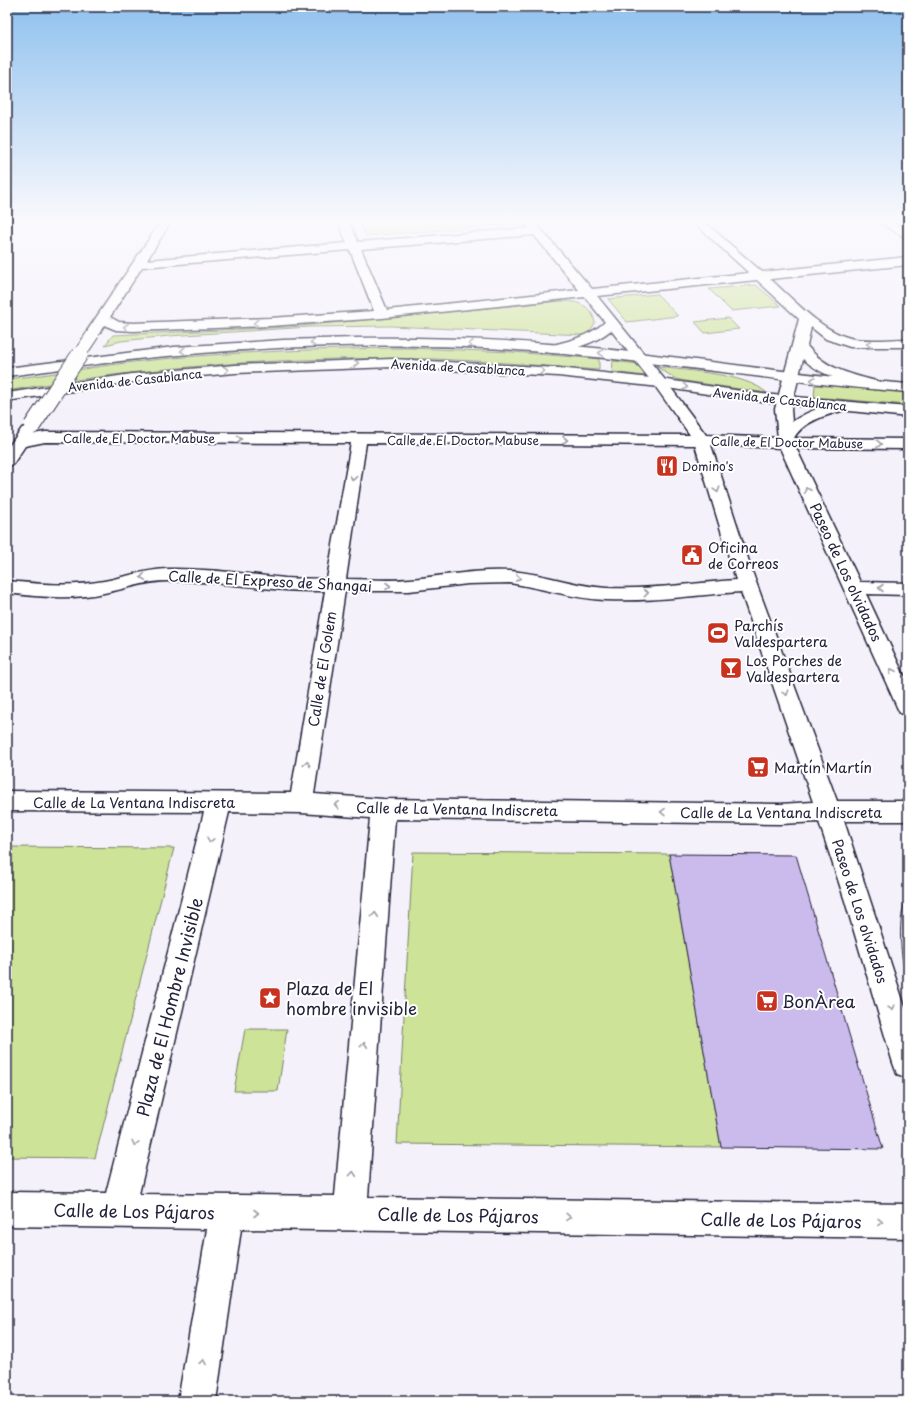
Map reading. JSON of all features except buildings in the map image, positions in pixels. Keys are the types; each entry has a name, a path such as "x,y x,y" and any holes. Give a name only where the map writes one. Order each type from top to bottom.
{"street":[{"path":"7,461 32,426 124,286"},
{"path":"370,286 382,314"},
{"name":"Paseo de Los olvidados","path":"582,286 660,383 700,440 748,585 828,811 858,901 908,1063"},
{"path":"103,319 116,326 147,327 270,322 382,314 662,286"},
{"path":"771,286 806,318 831,336 850,343 908,344"},
{"name":"Paseo de Los olvidados","path":"806,318 783,409 785,440 908,707"},
{"path":"553,349 582,342 595,336 612,322"},
{"name":"Avenida de Casablanca","path":"7,372 173,351 315,343 464,343 640,357 791,378 908,388"},
{"path":"800,346 812,360 832,372 848,378 876,385"},
{"name":"Avenida de Casablanca","path":"7,397 132,378 235,369 392,363 566,373 660,383 786,401 908,412"},
{"path":"785,440 801,421 815,414 844,406"},
{"name":"Calle de El Doctor Mabuse","path":"19,443 45,437 359,440 785,440 908,444"},
{"name":"Calle de El Golem","path":"301,803 359,440"},
{"name":"Calle de El Expreso de Shangai","path":"7,587 35,590 74,591 104,587 141,577 167,575 217,577 287,584 409,586 468,578 510,577 606,594 639,594 748,585"},
{"path":"853,588 908,589"},
{"name":"Calle de La Ventana Indiscreta","path":"7,801 301,803 383,809 780,814 828,811 908,811"},
{"name":"Plaza de El Hombre Invisible","path":"118,1211 220,802"},
{"path":"350,1213 383,809"},
{"name":"Calle de Los Pájaros","path":"7,1209 908,1221"},
{"path":"197,1401 227,1212"}],"green space":[{"path":"757,286 781,306 731,311 709,289"},
{"path":"657,294 678,316 627,322 608,299"},
{"path":"561,301 578,303 583,305 591,312 595,323 590,331 583,335 391,326 310,327 169,336 121,341 105,345 113,335 290,327"},
{"path":"728,318 739,329 705,333 695,322"},
{"path":"407,348 512,352 599,359 599,370 435,359 328,359 220,364 167,369 60,382 7,391 7,379 133,362 270,352"},
{"path":"613,361 638,364 645,376 612,372"},
{"path":"657,367 730,377 757,386 767,393 676,379"},
{"path":"815,385 908,392 908,405 814,397"},
{"path":"7,847 174,848 95,1158 7,1157"},
{"path":"413,852 669,854 721,1147 397,1144"},
{"path":"245,1029 287,1029 278,1091 234,1091"}],"tram line":[{"path":"908,892 902,915 900,939 908,986"}],"place":[{"name":"Domino's","path":"667,466"},
{"name":"Oficina de Correos","path":"692,555"},
{"name":"Parchís Valdespartera","path":"718,633"},
{"name":"Los Porches de Valdespartera","path":"731,668"},
{"name":"Martín Martín","path":"758,767"},
{"name":"Plaza de El hombre invisible","path":"270,998"},
{"name":"BonÀrea","path":"767,1001"}]}
